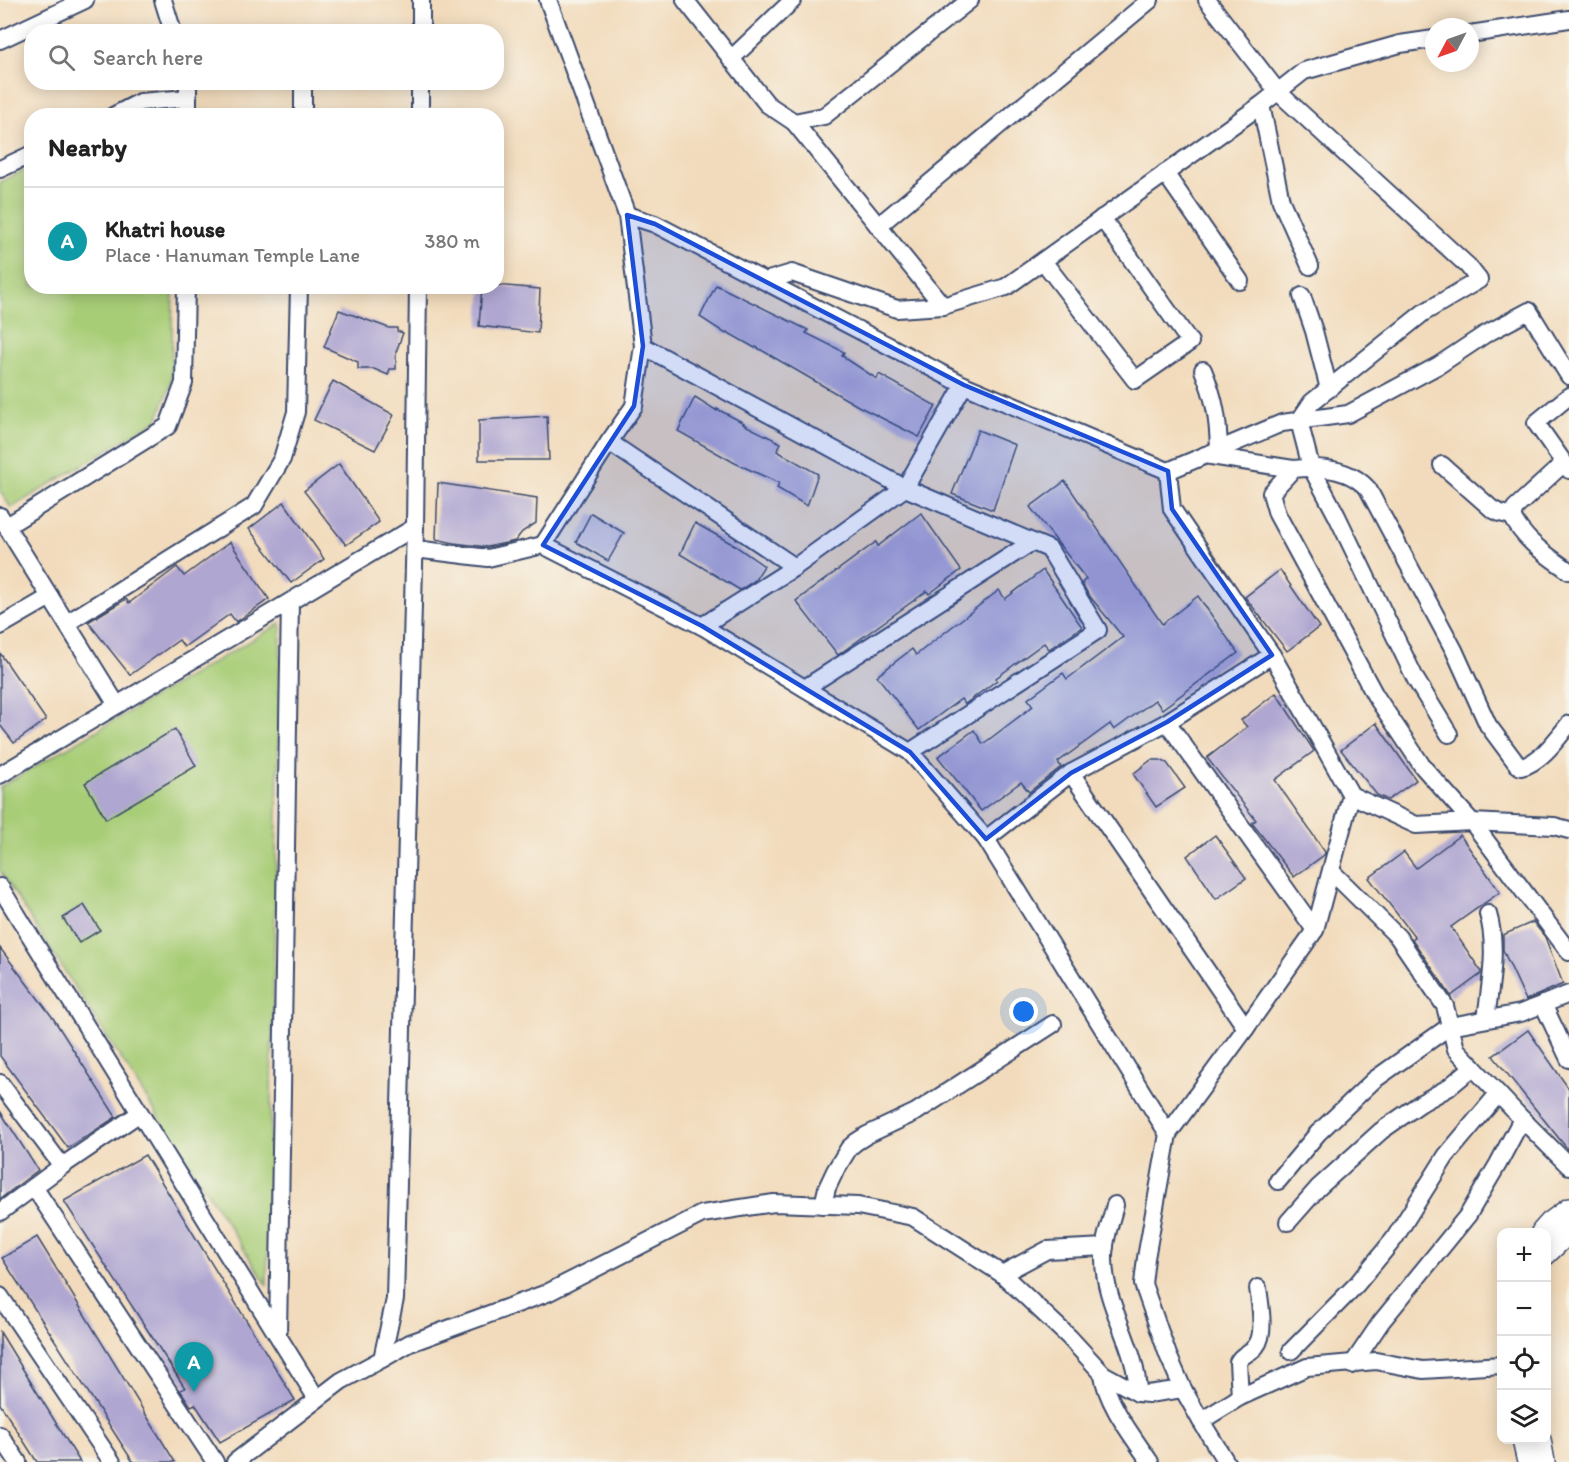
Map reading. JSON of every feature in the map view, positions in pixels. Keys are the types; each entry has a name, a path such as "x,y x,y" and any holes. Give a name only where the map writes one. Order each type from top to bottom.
{"main road":[{"path":"1546,1228 1569,1209"},
{"path":"1551,1249 1569,1232"},
{"path":"1524,1444 1528,1462"},
{"path":"1541,1444 1544,1462"}],"street":[{"path":"34,24 85,0"},
{"path":"163,0 170,24"},
{"path":"421,0 421,24"},
{"path":"543,546 634,406 643,346 627,215 548,0"},
{"path":"685,0 767,104 794,122 943,306"},
{"path":"731,59 793,0"},
{"path":"794,122 824,116 970,0"},
{"path":"878,226 1149,0"},
{"path":"1206,0 1278,92 1468,266 1479,280 1423,313 1312,402 1299,420"},
{"path":"1479,33 1569,19"},
{"path":"0,40 24,29"},
{"path":"765,281 792,273 897,309 943,306 1006,287 1261,105 1304,71 1400,44 1425,40"},
{"path":"129,108 141,102 188,90 188,108"},
{"path":"303,90 303,108"},
{"path":"420,90 420,108"},
{"path":"1261,105 1281,201 1310,266"},
{"path":"0,169 24,158"},
{"path":"1165,173 1240,281"},
{"path":"627,215 656,224 964,385 1168,471 1282,423 1348,414 1439,365 1484,335 1529,311 1569,376"},
{"path":"1043,261 1135,380 1190,342 1102,219"},
{"path":"117,705 3,521 168,426 184,383 186,294"},
{"path":"67,623 254,506 282,459 296,412 299,294"},
{"path":"382,1359 396,1299 415,549 418,294"},
{"path":"1302,296 1329,389"},
{"path":"643,346 905,488 1050,549 1098,630 910,752"},
{"path":"1203,370 1214,398 1219,425 1212,452"},
{"path":"702,626 795,567 905,488 964,385"},
{"path":"1569,396 1536,423 1567,467 1515,508 1512,516 1516,525 1536,548 1569,571"},
{"path":"1299,420 1311,467 1416,680 1449,734"},
{"path":"609,442 795,567"},
{"path":"1212,452 1293,469 1311,467 1348,473 1360,479 1368,489 1454,650 1488,725 1517,764 1521,767 1531,763 1569,724"},
{"path":"1442,465 1492,509 1512,516"},
{"path":"1293,469 1271,493 1277,514 1374,695 1423,767 1472,822 1569,952"},
{"path":"1168,471 1172,509 1272,656 1351,795 1416,825 1472,822 1554,826 1569,830"},
{"path":"0,775 415,527"},
{"path":"805,688 1032,542"},
{"path":"415,549 488,558 543,546 702,626 910,752 986,839 1168,1134"},
{"path":"0,626 50,597"},
{"path":"278,1335 290,602"},
{"path":"986,839 1071,773 1167,722 1272,656"},
{"path":"1167,722 1315,930"},
{"path":"1071,773 1246,1028"},
{"path":"1226,1462 1222,1459 1183,1389 1168,1355 1143,1284 1168,1134 1315,930 1351,795"},
{"path":"1331,871 1398,937 1444,1006 1456,1048 1569,1166"},
{"path":"2,894 317,1399"},
{"path":"1486,1020 1493,949 1488,914"},
{"path":"1278,1181 1318,1133 1374,1080 1450,1026 1521,1013 1569,994"},
{"path":"1543,1004 1569,1059"},
{"path":"823,1205 827,1188 835,1171 849,1148 856,1142 916,1112 1053,1024"},
{"path":"1288,1222 1318,1188 1381,1131 1421,1102 1448,1088 1473,1067"},
{"path":"0,1083 62,1166"},
{"path":"1291,1350 1357,1284 1394,1239 1446,1156 1498,1094"},
{"path":"0,1212 140,1113"},
{"path":"1352,1365 1381,1322 1468,1215 1522,1119"},
{"path":"34,1187 215,1462"},
{"path":"235,1462 341,1381 410,1343 547,1293 702,1214 774,1203 858,1206 913,1217 1002,1274 1068,1336 1103,1374 1138,1393 1148,1394 1183,1389"},
{"path":"1114,1204 1104,1259 1108,1284 1137,1371 1138,1393"},
{"path":"1002,1274 1047,1250 1105,1247"},
{"path":"1240,1397 1238,1362 1258,1345 1260,1339 1262,1325 1258,1288"},
{"path":"0,1296 112,1462"},
{"path":"1201,1421 1240,1397 1307,1367 1352,1365 1376,1361 1423,1370 1497,1365"},
{"path":"1103,1374 1104,1386 1110,1399 1150,1462"},
{"path":"0,1435 18,1462"}],"highlighted area":[{"path":"627,215 655,224 964,385 1168,471 1172,509 1272,655 1167,722 1071,773 986,839 910,752 702,626 543,545 634,406 643,346"}],"green space":[{"path":"24,170 24,294 173,294 171,383 157,420 11,508 0,491 0,182"},
{"path":"281,623 267,1285 0,871 0,787"}],"building":[{"path":"716,285 808,330 806,333 844,352 842,356 877,379 879,374 936,406 919,437 858,406 756,347 727,332 726,334 700,317"},
{"path":"504,286 540,289 538,333 479,326 481,294 504,294"},
{"path":"339,310 389,328 397,328 397,331 403,333 396,352 396,369 390,369 388,375 374,369 358,369 358,362 324,347"},
{"path":"333,381 394,415 375,450 314,420"},
{"path":"695,397 717,411 717,409 781,443 777,451 818,474 807,506 777,488 779,483 735,463 678,431"},
{"path":"547,416 549,460 479,460 479,420"},
{"path":"978,430 1015,445 993,510 952,494"},
{"path":"339,464 379,522 346,545 304,491"},
{"path":"1065,481 1162,624 1198,596 1238,653 1162,709 1155,700 1114,730 1110,724 1058,762 1061,767 1029,792 1021,782 981,811 938,757 974,730 983,744 1033,706 1028,699 1063,673 1067,679 1123,637 1088,594 1082,583 1086,579 1030,507"},
{"path":"438,483 537,498 536,523 522,532 515,541 487,547 436,539"},
{"path":"284,502 324,559 291,583 249,529"},
{"path":"591,513 624,533 608,561 576,542"},
{"path":"921,513 961,570 929,594 927,591 838,655 796,601 876,542 878,546"},
{"path":"695,523 734,545 764,566 755,580 740,590 680,554"},
{"path":"230,542 269,599 236,622 230,614 184,647 179,640 130,675 88,622 126,599 129,603 177,567 184,576"},
{"path":"1043,570 1082,627 1049,649 1044,643 965,704 961,699 919,730 877,676 912,649 916,655 999,590 1005,599"},
{"path":"1280,570 1319,627 1287,651 1245,597"},
{"path":"0,653 46,720 14,743 0,725"},
{"path":"1276,693 1314,751 1275,780 1325,852 1294,877 1252,823 1256,820 1207,758 1247,727 1241,720"},
{"path":"1376,723 1416,780 1388,800 1377,795 1341,750"},
{"path":"175,729 196,766 106,819 85,783"},
{"path":"1151,760 1167,763 1185,788 1156,807 1133,774"},
{"path":"1215,835 1246,878 1216,899 1187,856"},
{"path":"1460,835 1500,892 1451,927 1481,974 1451,996 1412,939 1415,937 1369,878 1404,852 1416,868"},
{"path":"84,905 100,930 79,943 63,918"},
{"path":"1533,922 1545,937 1563,984 1526,1000 1503,950 1503,935"},
{"path":"0,948 53,1018 116,1117 68,1148 0,1056"},
{"path":"1528,1030 1569,1089 1569,1151 1493,1056"},
{"path":"0,1111 38,1170 0,1199"},
{"path":"145,1155 295,1400 220,1442 195,1404 191,1406 180,1390 185,1388 64,1201"},
{"path":"37,1237 175,1462 133,1462 2,1258"},
{"path":"0,1332 80,1462 37,1462 0,1404"}],"place":[{"name":"Khatri house","path":"194,1392"}]}
